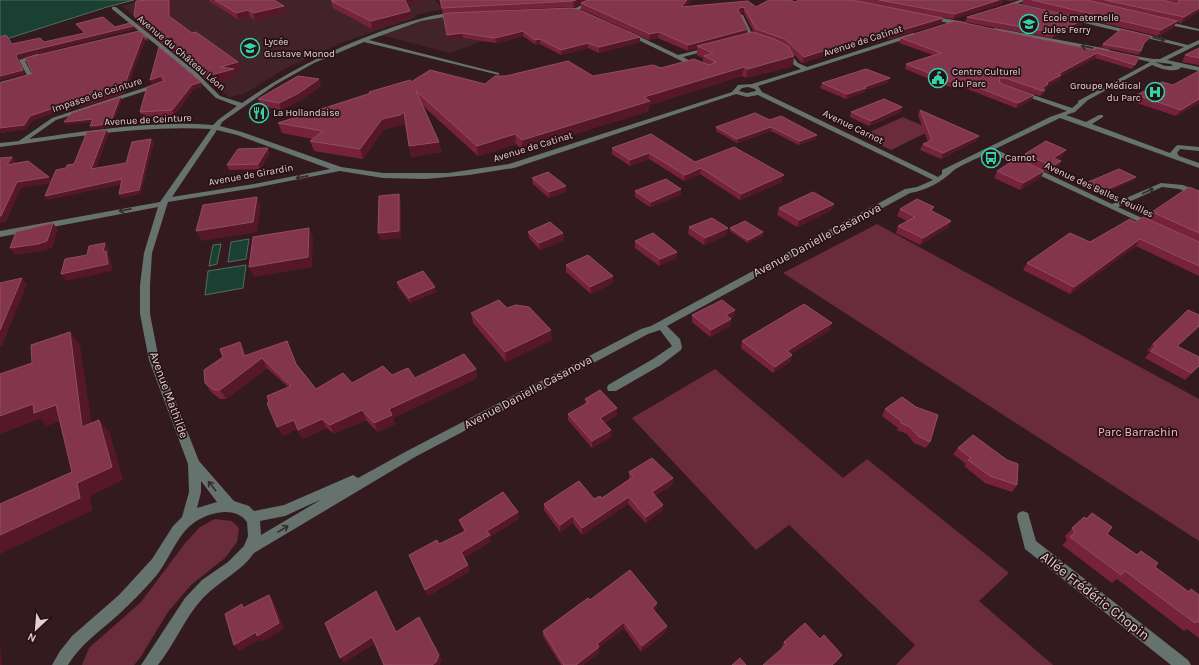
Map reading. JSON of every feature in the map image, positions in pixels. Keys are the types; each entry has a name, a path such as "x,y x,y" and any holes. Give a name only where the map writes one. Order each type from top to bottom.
{"street":[{"path":"570,7 583,12 579,8 594,0"},
{"path":"997,9 1025,0"},
{"path":"1002,2 1022,7"},
{"path":"557,9 587,3"},
{"name":"Avenue du Château Léon","path":"114,8 194,73 218,97 240,105"},
{"path":"215,128 220,121 255,92 290,70 343,46 418,19 442,14 464,14 420,20 363,40 294,71 240,105"},
{"path":"741,15 755,38 744,39"},
{"path":"1060,16 1189,47"},
{"path":"927,17 974,26"},
{"path":"940,26 968,17"},
{"path":"1153,20 1199,31"},
{"path":"989,29 1111,52"},
{"path":"135,33 142,31"},
{"path":"623,31 703,69"},
{"name":"Avenue de Catinat","path":"737,92 736,89 740,86 753,86 918,33"},
{"path":"363,40 497,74"},
{"path":"1152,62 1162,60 1199,42"},
{"path":"678,57 714,48"},
{"path":"782,49 789,54 796,64 806,69"},
{"path":"1118,53 1152,62 1164,68"},
{"path":"0,84 30,76 22,60 45,55"},
{"path":"1162,60 1199,69"},
{"name":"Avenue Danielle Casanova","path":"1052,118 1062,116 1085,100 1118,83 1152,62"},
{"name":"Avenue Danielle Casanova","path":"1118,83 1150,70 1164,68 1177,69 1179,67 1176,64"},
{"name":"Impasse de Ceinture","path":"20,142 54,119 162,84"},
{"path":"753,86 759,90 758,94"},
{"path":"1015,90 1069,110"},
{"name":"Avenue de Catinat","path":"215,128 229,130 281,150 340,169 384,175 427,177 474,174 511,166 737,92 749,96 758,94"},
{"name":"Avenue Carnot","path":"758,94 935,178"},
{"name":"Avenue Danielle Casanova","path":"249,549 411,454 645,331 661,325 908,191 918,190 935,178 1052,118 1054,115 1069,110"},
{"path":"1062,116 1199,166"},
{"path":"1086,124 1101,116"},
{"name":"Avenue de Ceinture","path":"0,145 127,130 176,127 215,128"},
{"name":"Avenue Mathilde","path":"215,128 165,202 148,253 145,285 146,314 154,360 194,464 220,496 232,508"},
{"path":"1176,157 1172,153 1178,147 1199,149"},
{"name":"Avenue des Belles Feuilles","path":"991,150 1156,227"},
{"name":"Avenue de Girardin","path":"0,234 340,169"},
{"path":"1112,207 1161,185 1180,187 1199,195"},
{"name":"Avenue Danielle Casanova","path":"645,331 650,326 715,292 726,289"},
{"path":"612,388 657,362 677,347 676,342 661,325"},
{"name":"Avenue Danielle Casanova","path":"252,517 285,510 300,505 411,454"},
{"name":"Avenue Mathilde","path":"188,520 195,492 194,464"},
{"path":"53,665 63,658 142,581 154,568 180,528 188,520 206,510 216,507 245,511 252,517 255,534 254,541 239,562 206,586 192,600 149,665"},
{"name":"Allée Frédéric Chopin","path":"1023,517 1030,545 1183,665"}],"shaded area":[{"path":"0,0 134,0 107,7 0,41"},
{"name":"Lycée Gustave Monod","path":"144,0 435,0 443,9 416,15 414,18 343,42 286,68 244,94 229,97 122,6"},
{"path":"461,17 502,30 509,41 483,41 450,53 381,35 431,18"},
{"path":"249,239 246,259 228,262 231,242"},
{"path":"221,244 217,264 209,266 213,245"},
{"path":"246,265 243,288 205,295 208,271"}],"green space":[{"path":"903,117 932,130 891,150 861,136"},
{"name":"Parc Barrachin","path":"877,224 1199,399 1199,541 783,273"},
{"path":"715,369 843,478 867,459 1009,573 979,601 1053,665 896,665 915,645 789,525 756,550 632,418"},
{"path":"215,519 232,521 239,528 237,542 225,558 191,585 168,612 140,658 134,665 82,665 89,648 141,602 186,542 200,527"}],"building":[{"path":"169,0 169,16 192,33 196,32 238,62 220,67 234,69 207,76 134,16 136,1"},
{"path":"215,0 274,0 284,6 253,13 248,10 236,13"},
{"path":"405,0 410,11 371,21 331,1"},
{"path":"440,0 576,0 442,8"},
{"path":"588,0 687,0 681,7 748,1 756,7 769,0 789,0 796,2 798,0 852,0 943,18 892,33 886,31 804,57 785,39 756,29 744,7 739,8 738,10 748,29 688,45 659,32 650,34 581,3"},
{"path":"879,0 999,0 955,14"},
{"path":"1032,0 1087,0 1177,21 1161,30"},
{"path":"1105,0 1163,0 1176,4 1180,2 1178,0 1199,0 1199,8 1184,17"},
{"name":"École maternelle Jules Ferry","path":"1014,3 1085,19 1055,33 967,17"},
{"path":"572,8 580,10 640,37 599,47 588,43 561,50 540,39 535,40 523,31 495,38 462,33 447,35 443,14 448,13"},
{"path":"103,17 115,27 130,23 133,26 17,54 16,56 23,70 0,76 0,37 6,35 12,44 40,38 44,42 85,33 76,24"},
{"path":"955,21 1094,50 1096,48 1139,57 1135,65 1097,53 1058,74 1061,75 1046,83 1048,84 1042,88 1045,90 1043,91 1005,78 999,78 1000,83 1034,95 1018,103 959,80 957,84 906,64 941,53 901,38"},
{"path":"1121,29 1151,36 1144,43 1141,51 1103,44"},
{"path":"139,31 147,38 143,36 123,89 79,103 83,98 30,116 24,125 0,128 0,83 31,74 32,72 25,58"},
{"path":"753,32 774,39 788,46 794,56 748,69 744,67 644,97 650,101 522,140 515,134 477,146 416,91 439,142 409,146 404,112 400,115 382,119 360,149 310,141 323,131 278,123 371,93 369,92 410,80 411,82 430,70 485,84 495,76 506,76 568,61 593,76 653,65 661,68 694,59 709,65 716,62 704,56 713,53 697,46"},
{"path":"159,47 201,82 192,85 172,110 140,112 147,87 164,81 161,76 150,80"},
{"path":"1199,48 1199,58 1185,55"},
{"path":"866,69 890,78 847,94 822,83"},
{"path":"1199,71 1199,99 1181,110 1137,95 1162,82 1173,85"},
{"path":"298,76 319,79 299,93 279,103 258,99"},
{"path":"120,97 110,124 90,126 93,119 64,122 72,113"},
{"path":"884,99 902,107 871,121 851,112"},
{"path":"920,110 979,136 943,153 923,144 932,140"},
{"path":"755,113 770,120 781,116 817,135 800,141 771,127 737,139 716,127"},
{"path":"106,130 91,169 126,163 132,142 151,139 139,190 119,194 122,179 45,196 56,170 66,168 67,165 74,164 87,132"},
{"path":"651,134 695,162 734,147 784,175 741,194 701,168 685,175 649,153 630,160 612,148"},
{"path":"1046,141 1066,150 1053,158 1061,161 1053,166 1025,154"},
{"path":"268,148 258,164 227,165 238,149"},
{"path":"12,157 7,165 28,161 49,177 17,182 0,216 0,158"},
{"path":"1017,158 1044,171 1023,183 997,171"},
{"path":"1119,169 1136,177 1103,191 1086,183"},
{"path":"548,172 566,186 549,192 532,178"},
{"path":"666,179 681,189 651,202 635,191"},
{"path":"1189,187 1199,191 1199,233 1152,212"},
{"path":"813,192 834,204 799,220 779,208"},
{"path":"399,194 399,231 378,233 379,196"},
{"path":"257,197 253,222 196,231 203,205"},
{"path":"917,199 934,207 930,210 951,221 923,238 898,226 915,217 900,209"},
{"path":"1143,217 1199,242 1199,266 1140,239 1074,287 1027,263 1070,233 1090,242 1130,219 1135,222"},
{"path":"712,218 728,228 705,238 689,227"},
{"path":"745,221 763,232 748,240 730,228"},
{"path":"550,222 563,233 539,243 528,232"},
{"path":"53,223 47,241 38,244 10,248 16,232"},
{"path":"309,228 308,257 249,267 253,237"},
{"path":"653,233 677,252 660,259 635,241"},
{"path":"105,243 103,252 106,251 108,264 61,274 65,259 87,255 89,246"},
{"path":"588,255 613,276 590,287 566,265"},
{"path":"423,271 435,287 409,298 397,282"},
{"path":"22,278 0,330 0,283"},
{"path":"499,300 507,308 516,305 529,307 551,330 505,352 471,313"},
{"path":"722,300 735,310 726,315 731,319 711,330 692,315"},
{"path":"804,304 832,323 787,351 792,355 775,367 742,341"},
{"path":"1188,310 1199,315 1199,326 1177,346 1199,357 1199,366 1191,373 1151,351 1156,346 1153,344"},
{"path":"70,332 82,427 99,420 112,467 77,483 80,498 0,535 0,504 72,472 56,405 34,413 33,404 0,416 0,374 32,363 31,345"},
{"path":"287,341 296,364 316,389 343,373 352,383 383,366 392,375 408,368 415,378 464,354 476,369 389,409 392,415 374,423 362,410 330,425 322,419 298,430 294,420 277,427 267,403 269,402 267,396 291,386 262,358 220,390 214,390 205,383 204,370 223,357 220,349 240,342 244,356"},
{"path":"600,390 617,408 600,418 611,430 592,441 568,414 589,402 585,399"},
{"path":"902,397 916,407 938,415 930,442 918,436 910,427 901,423 901,421 885,409"},
{"path":"973,435 1007,460 1018,464 1017,485 990,476 968,460 971,458 958,448"},
{"path":"652,458 673,478 652,492 663,505 646,517 629,497 582,528 573,516 560,525 544,504 579,481 594,499 600,496 602,498 633,477 629,472"},
{"path":"503,492 518,512 487,531 490,535 461,552 468,565 425,590 409,555 437,540 439,544 466,531 459,520"},
{"path":"1092,513 1112,527 1107,534 1137,555 1141,551 1158,563 1155,567 1189,592 1191,589 1199,595 1199,623 1197,621 1195,623 1125,571 1121,575 1070,537 1075,532 1072,528 1084,517 1087,519"},
{"path":"630,570 657,603 652,608 667,626 642,646 624,622 597,644 599,647 576,665 564,665 543,631 588,598 590,600"},
{"path":"376,591 396,632 419,617 439,655 436,662 432,665 384,665 372,637 340,658 325,623"},
{"path":"269,595 279,623 257,636 256,632 234,645 225,614 242,604 243,608"},
{"path":"805,623 820,639 824,635 842,655 832,665 763,665 786,645 784,642"},
{"path":"740,658 746,665 732,665"}],"place":[{"name":"École maternelle Jules Ferry","path":"1029,24"},
{"name":"Lycée Gustave Monod","path":"250,48"},
{"name":"Centre Culturel du Parc","path":"938,78"},
{"name":"Groupe Médical du Parc","path":"1155,92"},
{"name":"La Hollandaise","path":"259,113"},
{"name":"Carnot","path":"991,158"}]}
